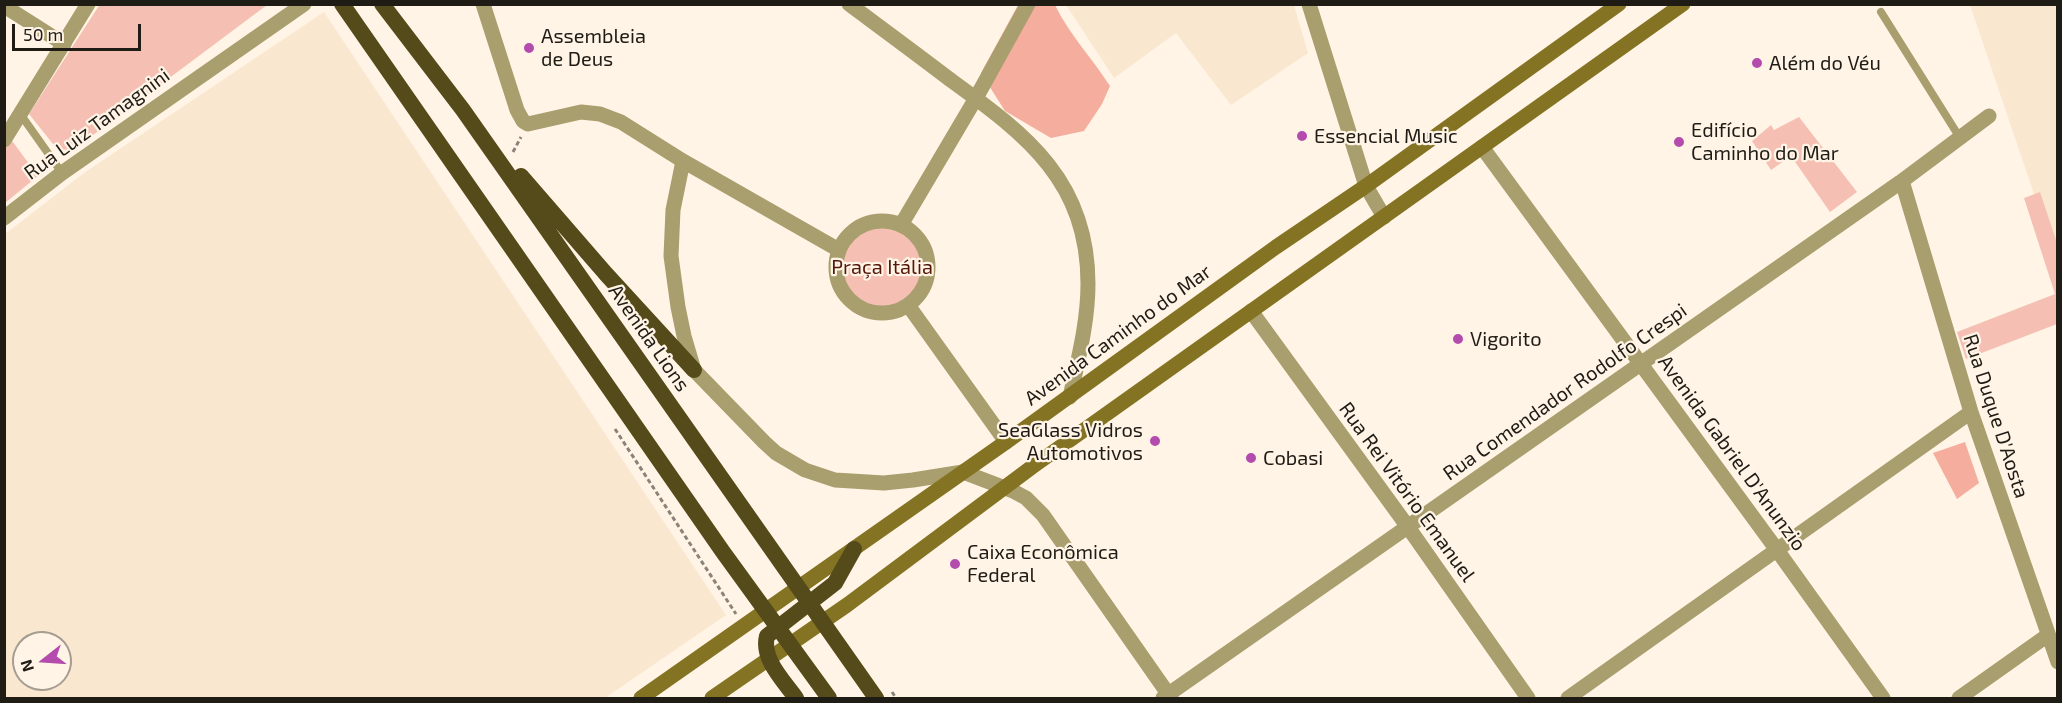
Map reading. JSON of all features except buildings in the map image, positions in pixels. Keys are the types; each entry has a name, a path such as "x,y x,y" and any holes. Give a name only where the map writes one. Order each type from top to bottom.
{"highway":[{"path":"342,4 723,552 829,699"},
{"name":"Avenida Lions","path":"382,4 463,110 876,699"},
{"path":"463,110 606,274 694,370"},
{"path":"796,699 774,656 765,647 767,636 827,590 839,576 854,549"}],"main road":[{"name":"Avenida Caminho do Mar","path":"641,699 1070,397 1276,247 1366,186 1619,4"},
{"path":"712,699 847,605 1004,487 1683,4"}],"street":[{"path":"4,140 88,4"},
{"name":"Rua Luiz Tamagnini","path":"4,218 62,173 304,4"},
{"path":"483,4 517,110 523,121 528,124 581,112 600,114 632,128 839,250"},
{"path":"849,4 1014,129 1041,154 1068,194 1078,218 1087,258 1088,283 1087,313 1070,397"},
{"path":"901,225 1028,4"},
{"path":"1309,4 1366,186 1384,217"},
{"path":"4,6 64,44"},
{"name":"Rua Comendador Rodolfo Crespi","path":"1167,697 1902,181 1989,116"},
{"name":"Avenida Gabriel D'Anunzio","path":"1482,147 1777,550 1883,699"},
{"path":"683,160 673,210 671,256 678,306 694,370 776,453 820,476 849,482 884,483 963,472 1026,498 1043,515 1167,697"},
{"name":"Rua Duque D'Aosta","path":"1902,181 1971,412 2058,662"},
{"path":"886,221 901,225 913,232 922,243 927,256 926,284 908,305 895,311 880,313 866,310 854,303 844,292 838,279 836,264 839,250 847,237 858,228 872,222 886,221"},
{"path":"908,305 1006,442"},
{"name":"Rua Rei Vitório Emanuel","path":"1251,311 1408,527 1528,699"},
{"path":"1568,699 1971,412"},
{"path":"1959,699 2048,635"}],"lane":[{"path":"1881,12 1960,138"},
{"path":"21,115 62,173"}],"path":[{"path":"507,161 528,124"},
{"path":"609,420 743,626"}],"shaded area":[{"path":"1018,5 1055,5 1067,26 1110,86 1102,104 1084,131 1051,138 1005,111 981,73"},
{"path":"1066,5 1294,5 1308,53 1231,105 1176,33 1114,78"},
{"path":"1970,5 2057,5 2057,262"},
{"path":"324,12 726,615 605,698 5,698 5,234 84,173"},
{"path":"1965,442 1979,483 1957,499 1933,453"}],"green space":[{"path":"100,4 267,5 73,150 57,149 29,114"},
{"path":"1799,117 1857,192 1830,212 1791,156 1771,170 1752,141 1771,125 1774,130"},
{"path":"10,138 38,176 5,203 4,148"},
{"path":"2040,192 2057,243 2057,324 1966,359 1957,332 2055,294 2024,198"},
{"name":"Praça Itália","path":"882,228 897,231 909,240 918,252 921,267 918,282 909,294 897,303 882,306 867,303 855,294 846,282 843,267 846,252 855,240 867,231"}],"place":[{"name":"Assembleia de Deus","path":"529,48"},
{"name":"Além do Véu","path":"1757,63"},
{"name":"Essencial Music","path":"1302,136"},
{"name":"Edifício Caminho do Mar","path":"1679,142"},
{"name":"Vigorito","path":"1458,339"},
{"name":"SeaGlass Vidros Automotivos","path":"1155,441"},
{"name":"Cobasi","path":"1251,458"},
{"name":"Caixa Econômica Federal","path":"955,564"}]}
